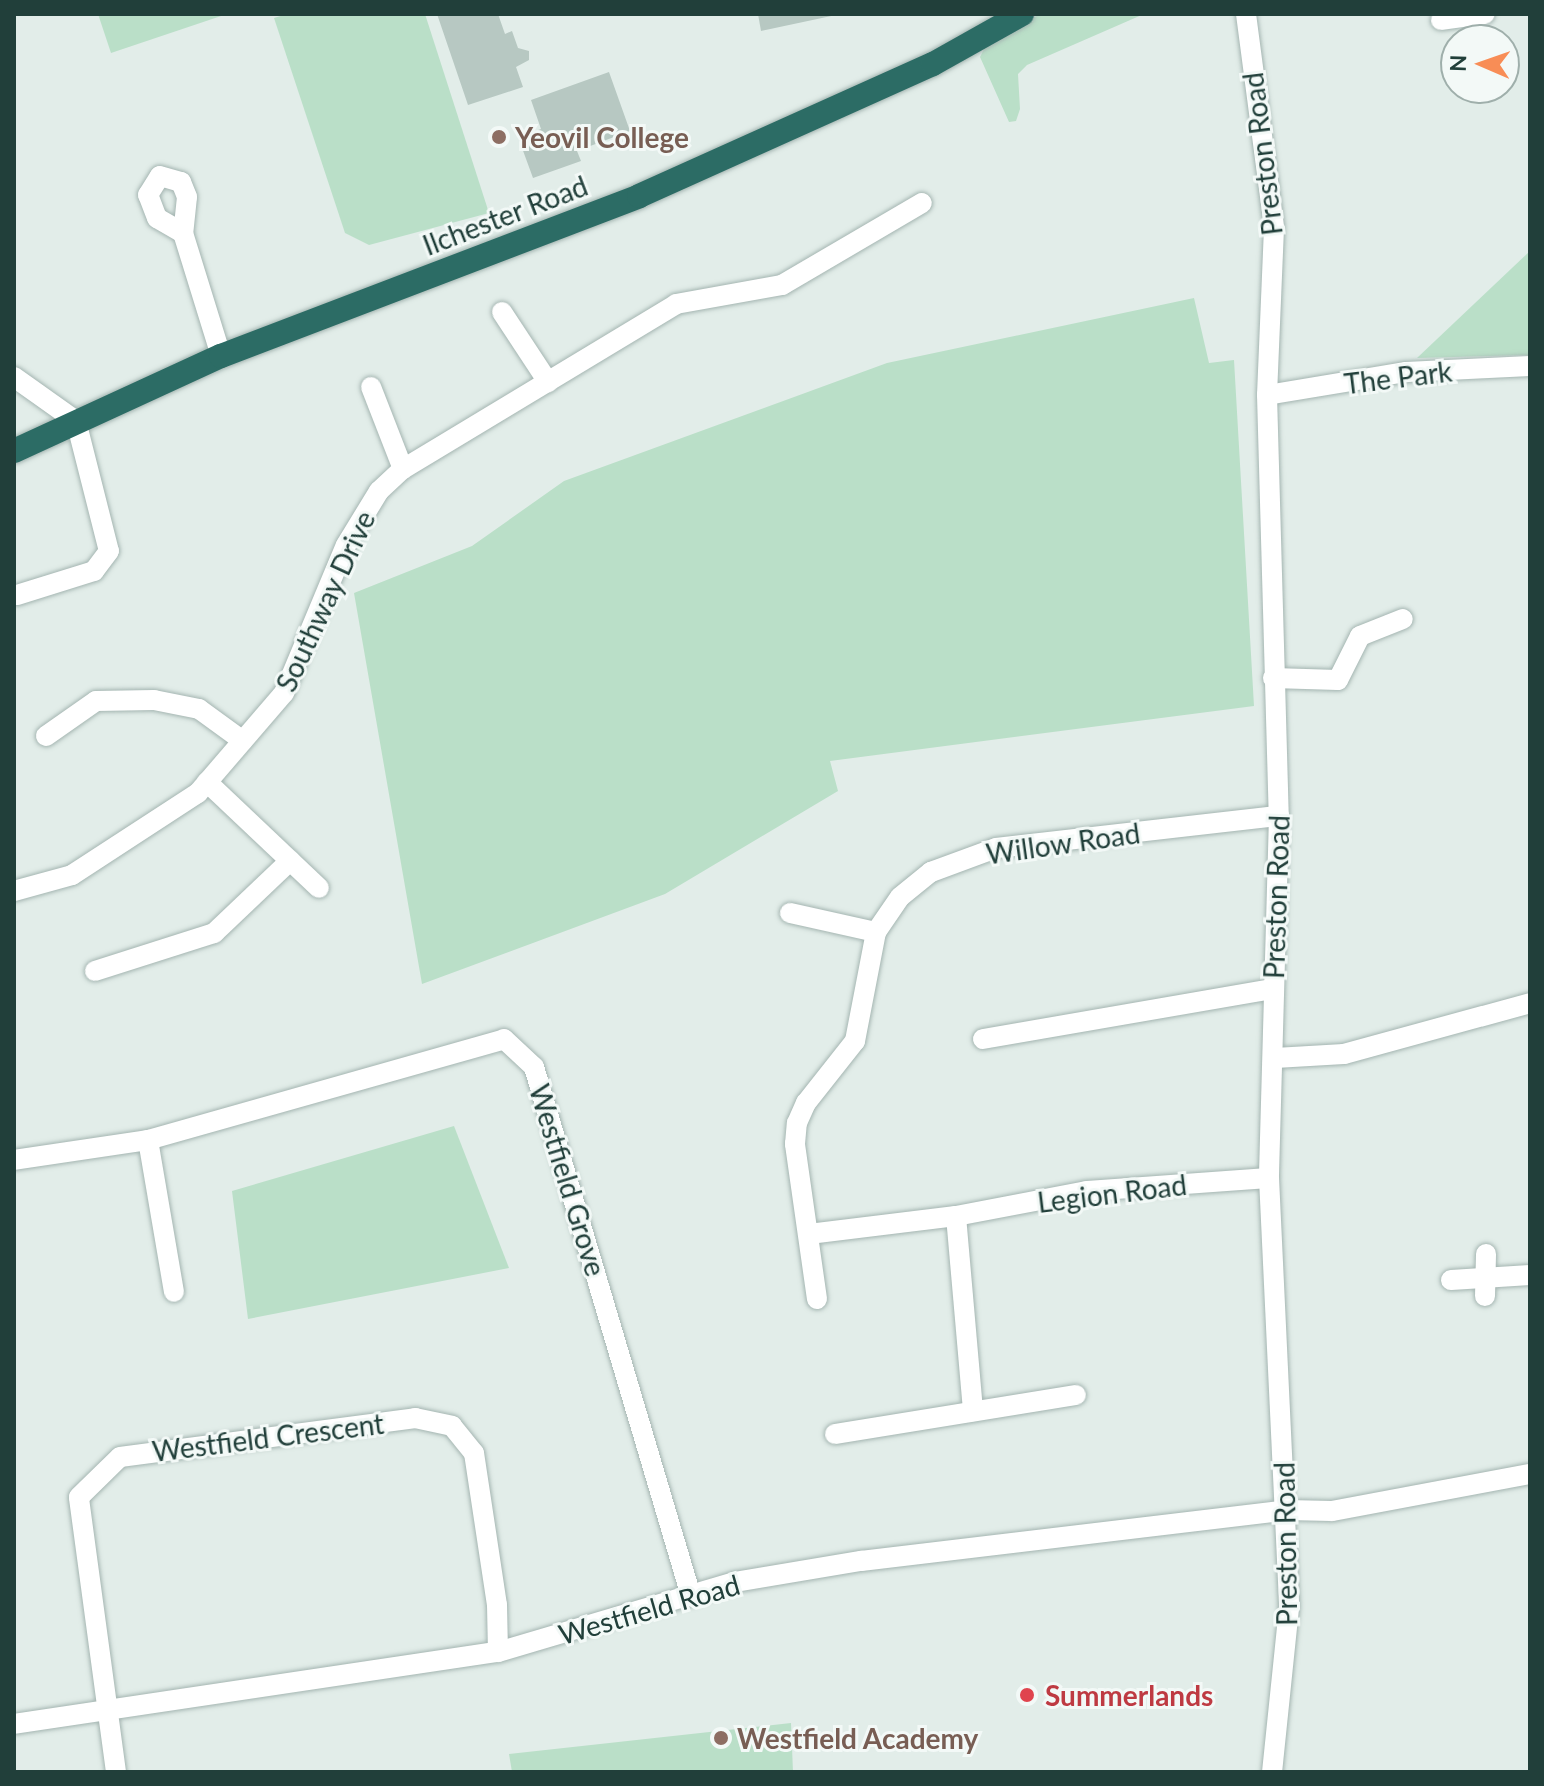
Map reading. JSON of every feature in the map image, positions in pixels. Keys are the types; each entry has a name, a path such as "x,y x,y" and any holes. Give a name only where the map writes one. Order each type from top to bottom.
{"highway":[{"name":"Ilchester Road","path":"14,451 221,356 639,196 933,64 1022,14"}],"street":[{"path":"1441,20 1485,14"},
{"name":"Preston Road","path":"1248,17 1274,228 1267,395 1279,816 1273,989 1275,1058 1269,1178 1287,1510 1289,1608 1272,1772"},
{"name":"Southway Drive","path":"14,891 72,875 207,782 284,693 363,513 403,469 676,304 782,285 922,203"},
{"path":"183,233 221,356"},
{"path":"502,312 548,382"},
{"name":"The Park","path":"1267,395 1406,372 1530,366"},
{"path":"14,377 76,421 109,551 106,561 94,571 17,595"},
{"path":"371,387 403,469"},
{"path":"1273,678 1338,680 1360,636 1403,619"},
{"path":"46,736 96,701 154,700 199,709 243,741"},
{"path":"207,782 319,888"},
{"name":"Willow Road","path":"817,1299 795,1144 797,1123 806,1103 855,1041 876,932 900,897 931,872 961,858 996,848 1279,816"},
{"path":"95,971 214,933 290,861"},
{"path":"790,913 876,932"},
{"path":"983,1039 1273,989"},
{"path":"1275,1058 1344,1054 1530,1003"},
{"name":"Westfield Grove","path":"14,1160 148,1140 504,1039 534,1067 691,1596"},
{"path":"148,1140 174,1292"},
{"name":"Legion Road","path":"809,1234 956,1216 1087,1191 1269,1178"},
{"path":"956,1216 973,1411"},
{"path":"1485,1286 1486,1254"},
{"path":"1451,1280 1485,1286 1530,1275"},
{"path":"835,1434 1076,1395"},
{"name":"Westfield Crescent","path":"109,1711 79,1497 120,1457 415,1418 452,1426 474,1453 497,1605 498,1652"},
{"name":"Westfield Road","path":"14,1724 498,1652 735,1582 861,1561 1287,1510 1332,1511 1530,1474"},
{"path":"109,1711 116,1772"}],"green space":[{"path":"98,14 227,14 111,53"},
{"path":"287,14 425,14 489,213 369,245 345,233 274,18"},
{"path":"1040,14 1144,14 1027,65 1018,74 1020,109 1016,121 1009,122 980,57 986,45"},
{"path":"1530,251 1530,355 1417,358"},
{"path":"1194,298 1209,363 1234,360 1254,706 830,761 838,791 665,894 422,984 354,593 472,546 564,481 887,363"},
{"path":"454,1126 509,1268 248,1319 232,1191"},
{"name":"Westfield Academy","path":"791,1723 793,1772 512,1772 509,1754"}],"building":[{"path":"437,14 498,14 505,34 512,31 518,48 529,51 529,60 516,67 523,87 468,105"},
{"path":"758,14 836,14 836,15 761,31"},
{"path":"609,72 630,131 577,151 581,161 533,178 518,137 541,129 531,100"}],"place":[{"name":"Yeovil College","path":"499,137"},
{"name":"Summerlands","path":"1027,1695"},
{"name":"Westfield Academy","path":"721,1738"}]}
